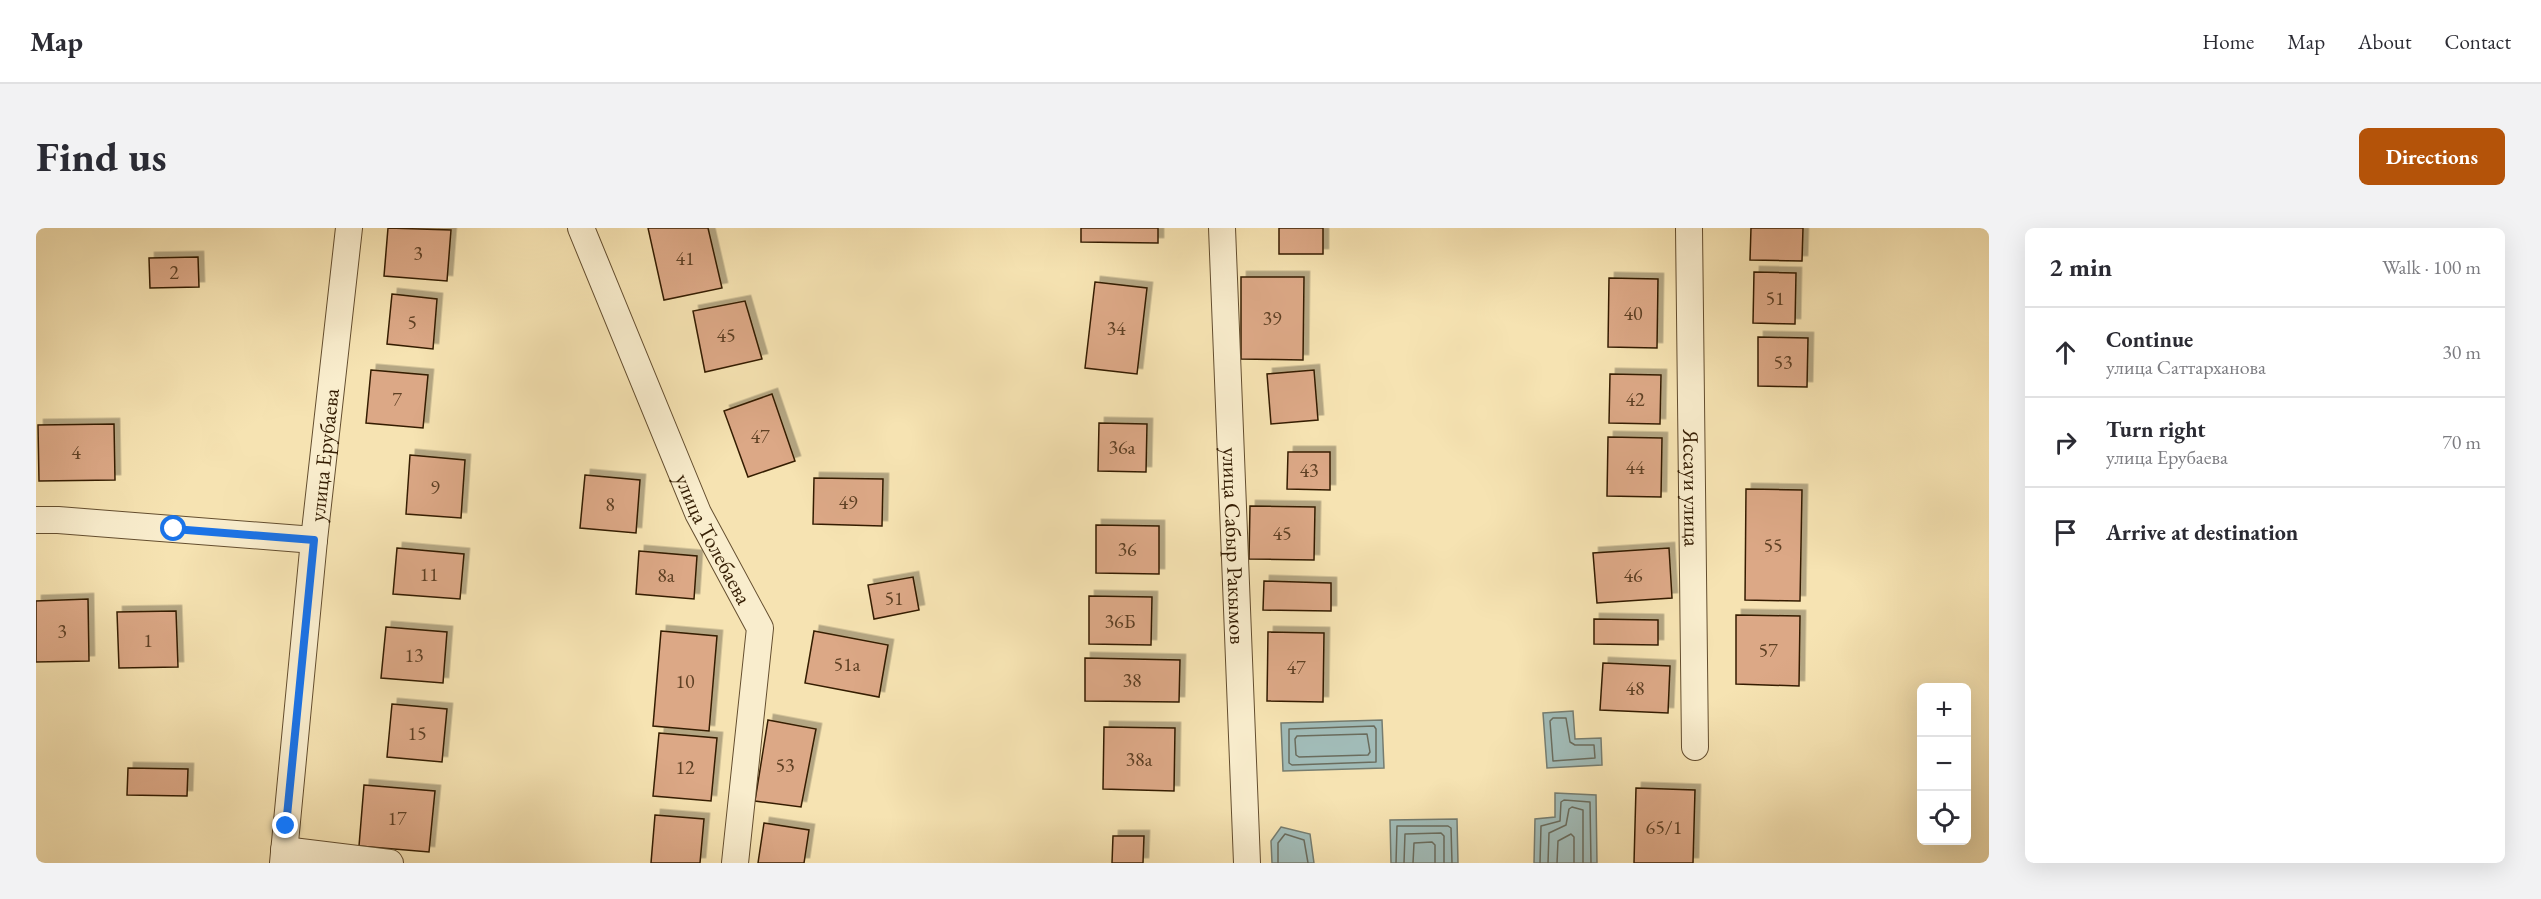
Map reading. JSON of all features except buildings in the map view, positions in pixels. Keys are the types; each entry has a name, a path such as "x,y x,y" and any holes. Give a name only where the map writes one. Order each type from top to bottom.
{"street":[{"name":"улица Ерубаева","path":"284,856 314,540 349,228"},
{"name":"улица Толебаева","path":"581,228 698,513 760,628 735,863"},
{"name":"улица Сабыр Ракымов","path":"1222,228 1247,863"},
{"name":"Яссауи улица","path":"1689,228 1695,747"},
{"path":"36,520 314,540"},
{"path":"284,856 390,863"}],"water":[{"path":"1573,711 1575,739 1601,738 1602,765 1547,768 1543,713"},
{"path":"1382,720 1384,768 1283,771 1281,723"},
{"path":"1555,793 1596,795 1597,863 1534,863 1535,819 1555,817"},
{"path":"1457,819 1458,863 1391,863 1390,820"},
{"path":"1281,827 1310,834 1314,863 1272,863 1271,841"}],"route":[{"path":"174,529 314,540 286,826"}]}
